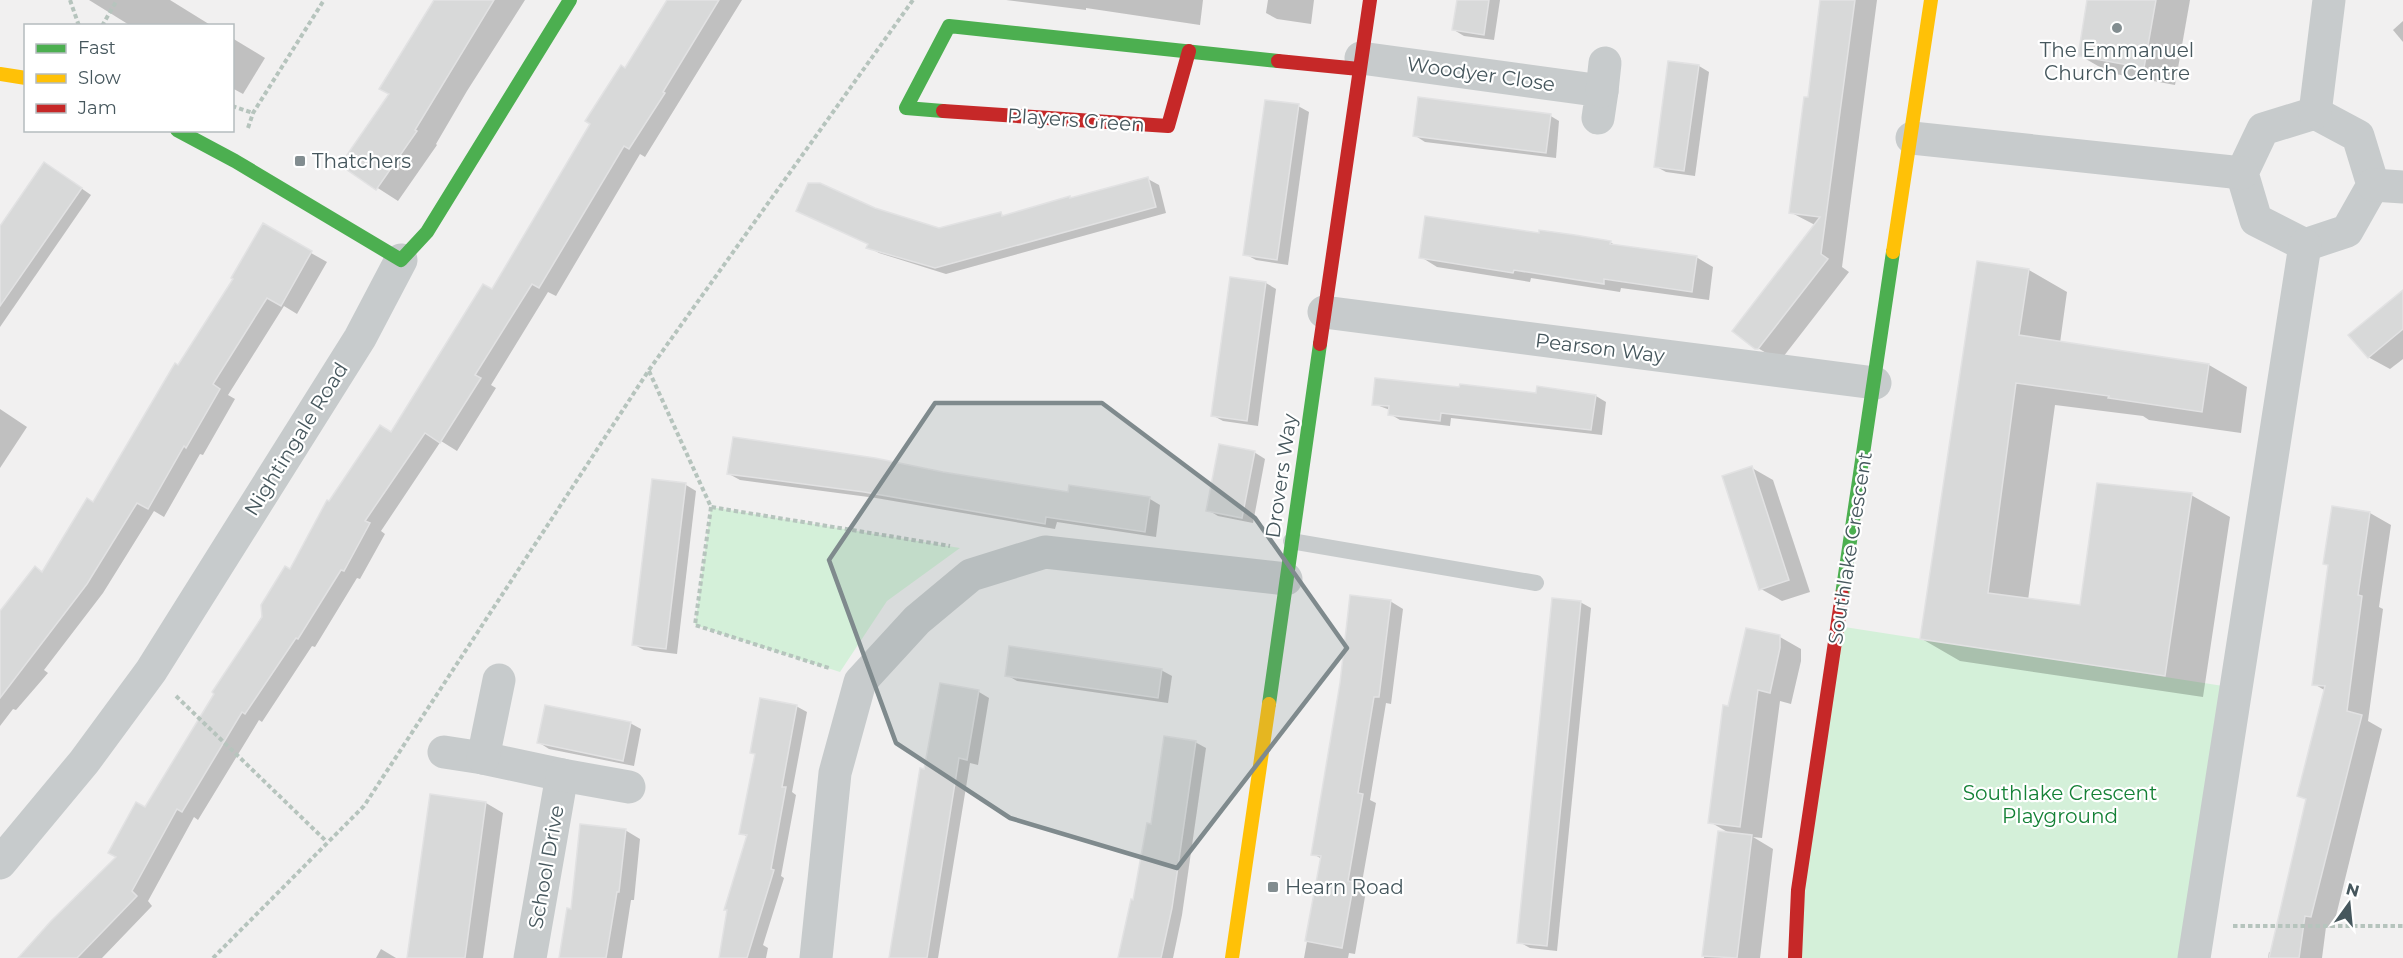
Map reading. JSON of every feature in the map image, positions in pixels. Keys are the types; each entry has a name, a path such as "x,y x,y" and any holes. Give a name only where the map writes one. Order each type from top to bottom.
{"street":[{"name":"Nightingale Road","path":"0,863 84,762 151,671 360,338 401,260 427,232 570,0"},
{"name":"Drovers Way","path":"1232,958 1370,0"},
{"name":"Southlake Crescent","path":"1795,958 1798,890 1931,0"},
{"path":"2315,113 2329,0"},
{"name":"Players Green","path":"1189,51 1168,126 904,113 949,26 1189,51 1360,64"},
{"name":"Woodyer Close","path":"1360,64 1602,90"},
{"path":"0,74 24,78"},
{"path":"2315,113 2358,136 2388,186 2347,231 2305,244 2256,220 2242,173 2263,129 2315,113"},
{"path":"181,132 235,161 401,260"},
{"path":"1912,138 2242,173"},
{"path":"2194,958 2305,244"},
{"name":"Pearson Way","path":"1324,312 1875,383"},
{"path":"816,958 835,773 860,682 917,620 971,575 1045,552 1286,579"},
{"path":"483,758 499,680"},
{"path":"444,752 629,787"},
{"name":"School Drive","path":"530,958 562,775"}],"lane":[{"path":"1291,540 1536,584"}],"path":[{"path":"70,0 78,24"},
{"path":"103,24 117,0"},
{"path":"235,161 253,114 324,0"},
{"path":"213,958 364,806 649,370 913,0"},
{"path":"234,107 253,114"},
{"path":"649,370 711,507 695,625 840,672 860,682"},
{"path":"711,507 960,548 971,575"},
{"path":"151,671 326,842"},
{"path":"2199,925 2403,926"}],"highlighted area":[{"path":"935,403 1102,403 1255,518 1347,648 1177,868 1010,818 896,743 829,560"}],"green space":[{"path":"711,507 960,548 887,601 840,672 695,625"},
{"name":"Southlake Crescent Playground","path":"1838,626 2236,688 2194,958 1795,958"}],"building":[{"path":"434,0 494,0 415,130 417,131 376,190 340,165 389,94 379,89"},
{"path":"667,0 719,0 663,92 665,93 629,149 624,146 539,288 532,284 475,375 481,378 440,443 425,433 365,521 370,523 344,571 341,570 298,639 296,638 245,714 242,712 182,812 177,809 132,891 137,896 77,958 18,958 51,921 116,857 108,853 136,802 145,807 214,694 212,692 262,617 261,605 285,566 290,569 327,500 329,501 380,425 391,432 483,284 492,289 590,124 585,121 621,65 625,68"},
{"path":"1457,0 1489,0 1484,35 1452,30"},
{"path":"1820,0 1855,0 1821,254 1828,259 1758,349 1755,349 1732,331 1820,217 1789,213 1804,97 1808,97"},
{"name":"The Emmanuel Church Centre","path":"2087,0 2156,0 2144,68 2078,56"},
{"path":"1668,61 1699,65 1684,171 1654,167"},
{"path":"1418,97 1551,114 1546,153 1413,136"},
{"path":"1265,100 1299,104 1277,260 1243,255"},
{"path":"44,162 82,188 0,306 0,226"},
{"path":"1148,177 1156,207 935,268 866,248 868,244 796,211 808,183 820,183 875,208 939,228 1001,212 1002,216"},
{"path":"1425,216 1539,233 1539,230 1575,235 1611,241 1610,244 1697,256 1692,292 1604,279 1604,284 1514,270 1513,273 1419,258"},
{"path":"263,223 312,251 281,306 267,298 213,384 220,389 148,509 137,503 87,584 0,698 0,611 35,566 42,572 87,498 93,502 175,363 178,365 233,279 231,278"},
{"path":"1977,261 2029,269 2019,335 2209,364 2202,412 2016,383 1988,593 2080,605 2097,483 2192,493 2165,676 1920,639"},
{"path":"1230,277 1266,282 1247,421 1211,416"},
{"path":"2403,290 2403,329 2368,358 2348,335"},
{"path":"1375,378 1459,387 1460,384 1536,393 1537,386 1596,395 1591,430 1441,413 1440,421 1388,415 1389,406 1372,405"},
{"path":"733,437 875,458 943,472 1068,492 1069,485 1150,497 1145,532 1046,517 1045,524 864,492 727,474"},
{"path":"1219,444 1255,451 1242,518 1206,511"},
{"path":"1752,466 1789,580 1759,590 1722,476"},
{"path":"652,479 686,483 666,649 632,645"},
{"path":"2332,506 2370,512 2358,595 2362,596 2347,711 2362,715 2311,917 2305,916 2299,958 2269,958 2306,799 2297,796 2325,686 2312,685 2328,565 2323,564"},
{"path":"1350,595 1391,600 1379,697 1374,697 1358,793 1363,794 1348,881 1354,882 1342,948 1305,941 1321,856 1311,855 1340,683"},
{"path":"1552,598 1581,601 1547,946 1517,943"},
{"path":"1746,628 1780,635 1780,648 1770,693 1758,690 1740,827 1708,823 1723,705 1728,706"},
{"path":"1009,646 1162,669 1158,698 1005,676"},
{"path":"940,683 979,690 967,760 959,758 927,958 889,958 920,768 924,769"},
{"path":"760,698 797,705 782,787 786,787 771,869 774,870 747,958 719,958 727,910 724,910 747,835 739,834 755,754 750,753"},
{"path":"545,705 631,722 623,761 537,743"},
{"path":"1164,736 1196,741 1172,908 1161,958 1118,958 1131,899 1133,900 1147,823 1151,824"},
{"path":"430,794 486,802 465,958 407,958"},
{"path":"580,824 626,829 619,892 617,892 606,958 559,958 567,908 571,909"},
{"path":"1718,831 1752,835 1737,958 1702,956"}],"traffic: fast":[{"path":"181,132 235,161 401,260 427,232 570,0"},
{"path":"943,111 906,108 949,26 1278,61"},
{"path":"1842,595 1893,252"},
{"path":"1269,704 1320,344"}],"traffic: slow":[{"path":"1893,252 1931,0"},
{"path":"0,74 24,78"},
{"path":"1232,958 1269,704"}],"traffic: jam":[{"path":"1320,344 1370,0"},
{"path":"943,111 1168,126 1189,51"},
{"path":"1278,61 1359,69"},
{"path":"1795,958 1798,890 1842,595"}],"place":[{"name":"The Emmanuel Church Centre","path":"2117,28"},
{"name":"Thatchers","path":"300,161"},
{"name":"Hearn Road","path":"1273,887"}]}
